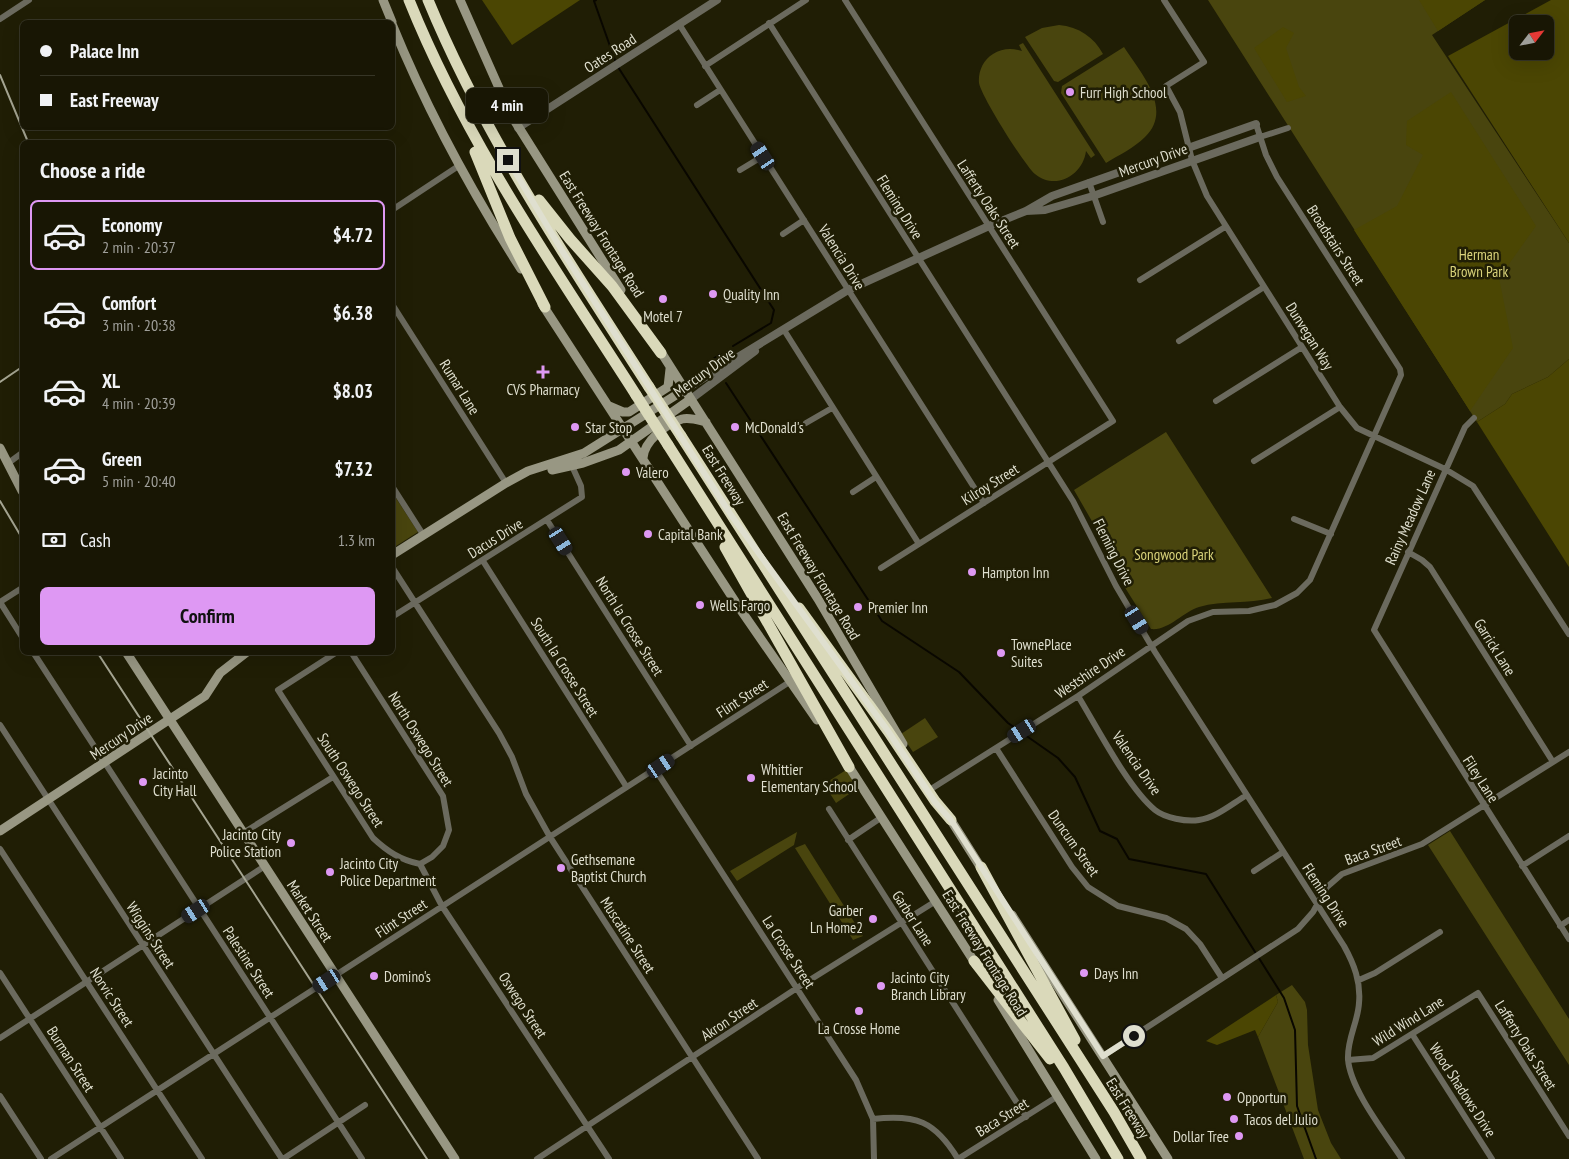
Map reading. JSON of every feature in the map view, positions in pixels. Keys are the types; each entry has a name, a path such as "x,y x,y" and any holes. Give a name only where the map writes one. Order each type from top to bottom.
{"highway":[{"name":"East Freeway","path":"409,0 450,93 490,164 1118,1159"},
{"name":"East Freeway","path":"428,0 466,83 500,146 561,249 1114,1112 1141,1159"},
{"path":"450,93 510,238 545,307"},
{"path":"500,146 549,214 612,286 661,353"},
{"path":"681,466 734,565 849,767"},
{"path":"731,515 888,731 935,802 951,820"},
{"path":"981,867 1114,1112"},
{"path":"974,961 1093,1117"}],"main road":[{"name":"East Freeway Frontage Road","path":"383,0 391,20"},
{"name":"East Freeway Frontage Road","path":"460,0 518,128 818,599 930,789 1168,1159"},
{"name":"East Freeway Frontage Road","path":"395,31 408,64 493,226 734,599 882,817 974,961 1096,1159"},
{"path":"608,406 623,412 629,412 665,391 670,383 670,367"},
{"name":"Mercury Drive","path":"395,553 506,483 528,471 564,461 584,452 684,390"},
{"name":"Mercury Drive","path":"506,483 572,466 619,450 691,399"},
{"path":"642,458 643,451 650,440 675,422 689,419 706,422"},
{"path":"0,448 20,487"},
{"name":"Market Street","path":"128,655 455,1159"},
{"name":"Mercury Drive","path":"0,832 205,696 220,673 242,655"}],"street":[{"path":"0,19 29,0"},
{"name":"Oates Road","path":"518,128 717,0"},
{"path":"705,66 806,0"},
{"name":"Lafferty Oaks Street","path":"844,0 1113,421"},
{"name":"Dunvegan Way","path":"1164,0 1204,62 1166,86 1180,112 1192,160 1207,196 1225,227 1340,407 1357,428 1374,438 1445,469 1465,480 1479,493 1569,634"},
{"name":"Fleming Drive","path":"770,23 1073,501 1116,586 1344,946 1359,980 1360,1004 1350,1040 1348,1060 1353,1083 1402,1159"},
{"name":"Valencia Drive","path":"680,24 720,90 984,503"},
{"path":"697,105 720,90"},
{"name":"Mercury Drive","path":"691,399 782,332 848,290 988,226 1026,211 1052,196 1256,124"},
{"name":"Broadstairs Street","path":"1256,124 1278,177 1395,361 1401,375"},
{"name":"Mercury Drive","path":"1026,211 1045,210 1093,196 1288,128"},
{"path":"740,170 763,156"},
{"path":"395,208 460,165"},
{"path":"1088,182 1103,222"},
{"path":"783,234 804,220"},
{"path":"1140,280 1225,227"},
{"path":"1179,341 1264,287"},
{"name":"Rumar Lane","path":"395,309 506,483"},
{"path":"782,332 919,544"},
{"name":"Mercury Drive","path":"684,390 732,359 782,332"},
{"path":"1216,401 1302,347"},
{"name":"Westshire Drive","path":"930,789 1078,696 1152,645 1200,615 1229,610 1262,609 1297,593 1310,580 1401,375"},
{"path":"1254,461 1340,407"},
{"path":"806,423 832,408"},
{"name":"Rainy Meadow Lane","path":"1374,630 1445,469 1465,427 1474,418"},
{"name":"Kilroy Street","path":"881,568 1113,421"},
{"path":"7,464 20,454"},
{"name":"Dacus Drive","path":"395,615 582,497 581,486 572,466"},
{"path":"853,492 876,477"},
{"path":"395,491 424,536"},
{"path":"1294,519 1331,534"},
{"name":"North la Crosse Street","path":"547,520 691,746"},
{"name":"Garrick Lane","path":"1408,552 1430,567 1553,762"},
{"name":"South la Crosse Street","path":"483,561 626,786"},
{"name":"Muscatine Street","path":"395,572 499,733 512,757 526,794 550,837 758,1159"},
{"path":"20,589 0,602 20,634"},
{"name":"Filey Lane","path":"1374,630 1569,939"},
{"name":"Palestine Street","path":"35,655 362,1159"},
{"name":"South Oswego Street","path":"332,655 278,690 373,838 386,850 406,861 420,864"},
{"name":"North Oswego Street","path":"353,655 443,796 449,830 443,846 432,857 420,864"},
{"name":"Flint Street","path":"50,1159 626,786 791,682"},
{"name":"Valencia Drive","path":"1078,696 1138,792 1156,811 1177,819 1200,820 1223,810 1246,794"},
{"name":"Wiggins Street","path":"0,725 282,1159"},
{"name":"Duncum Street","path":"996,748 1072,867 1088,887 1118,906 1166,918 1186,929 1200,944 1222,978"},
{"name":"Baca Street","path":"1103,1056 1298,929 1334,880 1351,869 1422,844 1569,752"},
{"name":"La Crosse Street","path":"655,769 856,1080 873,1119 874,1159"},
{"path":"243,833 333,777"},
{"name":"Garber Lane","path":"828,809 1026,1117"},
{"path":"848,840 882,817"},
{"path":"1522,866 1569,836"},
{"name":"Norvic Street","path":"0,849 202,1159"},
{"path":"1254,872 1283,852"},
{"name":"Oswego Street","path":"420,864 442,906 609,1159"},
{"path":"0,1038 265,866"},
{"name":"Akron Street","path":"537,1159 797,988 936,901"},
{"path":"1560,926 1569,920"},
{"path":"1359,980 1375,973 1440,932"},
{"name":"Burman Street","path":"0,973 121,1159"},
{"name":"Lafferty Oaks Street","path":"1478,992 1569,1136"},
{"name":"Wild Wind Lane","path":"1348,1060 1373,1058 1478,992"},
{"name":"Wood Shadows Drive","path":"1412,1034 1492,1159"},
{"path":"0,1096 41,1159"},
{"name":"Baca Street","path":"958,1159 1058,1096"},
{"path":"282,1159 365,1105"},
{"path":"873,1119 893,1116 916,1119 944,1137 958,1159"}],"green space":[{"path":"482,0 580,0 512,45"},
{"name":"Herman Brown Park","path":"1208,0 1485,0 1432,35 1569,243 1569,359 1548,377 1512,394 1505,404 1477,422"},
{"path":"1419,0 1485,0 1438,31"},
{"path":"1551,0 1569,0 1569,243 1448,56 1509,23 1509,60 1554,60 1554,15 1523,15"},
{"path":"1059,25 1073,28 1085,34 1103,54 1058,82 1054,81 1025,37 1042,28"},
{"path":"1283,27 1294,33 1286,48 1299,87 1306,96 1287,102 1254,48"},
{"path":"1023,43 1095,155 1091,158 1086,151 1080,167 1067,178 1060,181 1043,179 1030,168 1013,145 995,115 979,83 982,67 989,57 996,52 1004,50 1022,51 1019,45"},
{"path":"1124,47 1151,91 1156,115 1153,126 1141,141 1106,163 1061,93 1062,86"},
{"path":"1451,92 1536,226 1499,278 1513,348 1470,411 1354,230 1397,206 1423,155 1406,145 1407,121"},
{"path":"1569,359 1569,567 1477,422 1505,404 1512,394 1548,377"},
{"name":"Songwood Park","path":"1166,432 1272,598 1217,603 1199,607 1163,627 1151,629 1124,586 1093,523 1074,490"},
{"path":"395,497 418,532 395,547"},
{"path":"925,718 938,737 913,752 901,734"},
{"path":"846,770 858,788 836,803 824,784"},
{"path":"1450,831 1569,1019 1569,1065 1428,845"},
{"path":"797,832 794,845 737,881 730,871"},
{"path":"805,844 863,936 853,940 795,848"},
{"path":"1292,985 1305,1002 1307,1010 1308,1045 1318,1110 1331,1143 1341,1159 1304,1159 1258,1037 1278,1002 1276,995"},
{"path":"1276,995 1278,1002 1258,1037 1255,1030 1217,1045 1206,1041"}],"waterway":[{"path":"596,0 594,1 616,63"},
{"path":"618,67 774,310 771,323 733,346"},
{"path":"715,366 711,360 721,354"},
{"path":"726,383 882,621 959,672 1008,723 1058,758 1075,777 1100,831 1117,839 1129,859 1206,874 1284,998 1295,1030 1297,1106 1316,1159"}],"railway":[{"path":"0,75 20,123"},
{"path":"23,130 27,140"},
{"path":"0,382 20,368"},
{"path":"0,501 20,535"},
{"path":"99,655 427,1159"}],"place":[{"name":"Furr High School","path":"1070,92"},
{"name":"Quality Inn","path":"713,294"},
{"name":"Motel 7","path":"663,299"},
{"name":"CVS Pharmacy","path":"543,372"},
{"name":"Star Stop","path":"575,427"},
{"name":"McDonald's","path":"735,427"},
{"name":"Valero","path":"626,472"},
{"name":"Capital Bank","path":"648,534"},
{"name":"Hampton Inn","path":"972,572"},
{"name":"Wells Fargo","path":"700,605"},
{"name":"Premier Inn","path":"858,607"},
{"name":"TownePlace Suites","path":"1001,653"},
{"name":"Whittier Elementary School","path":"751,778"},
{"name":"Jacinto City Hall","path":"143,782"},
{"name":"Jacinto City Police Station","path":"291,843"},
{"name":"Gethsemane Baptist Church","path":"561,868"},
{"name":"Jacinto City Police Department","path":"330,872"},
{"name":"Garber Ln Home2","path":"873,919"},
{"name":"Days Inn","path":"1084,973"},
{"name":"Domino's","path":"374,976"},
{"name":"Jacinto City Branch Library","path":"881,986"},
{"name":"La Crosse Home","path":"859,1011"},
{"name":"Opportun","path":"1227,1097"},
{"name":"Tacos del Julio","path":"1234,1119"},
{"name":"Dollar Tree","path":"1239,1136"}],"route":[{"path":"508,160 561,249 731,515 888,731 935,802 951,820 1103,1056 1134,1036"}]}
